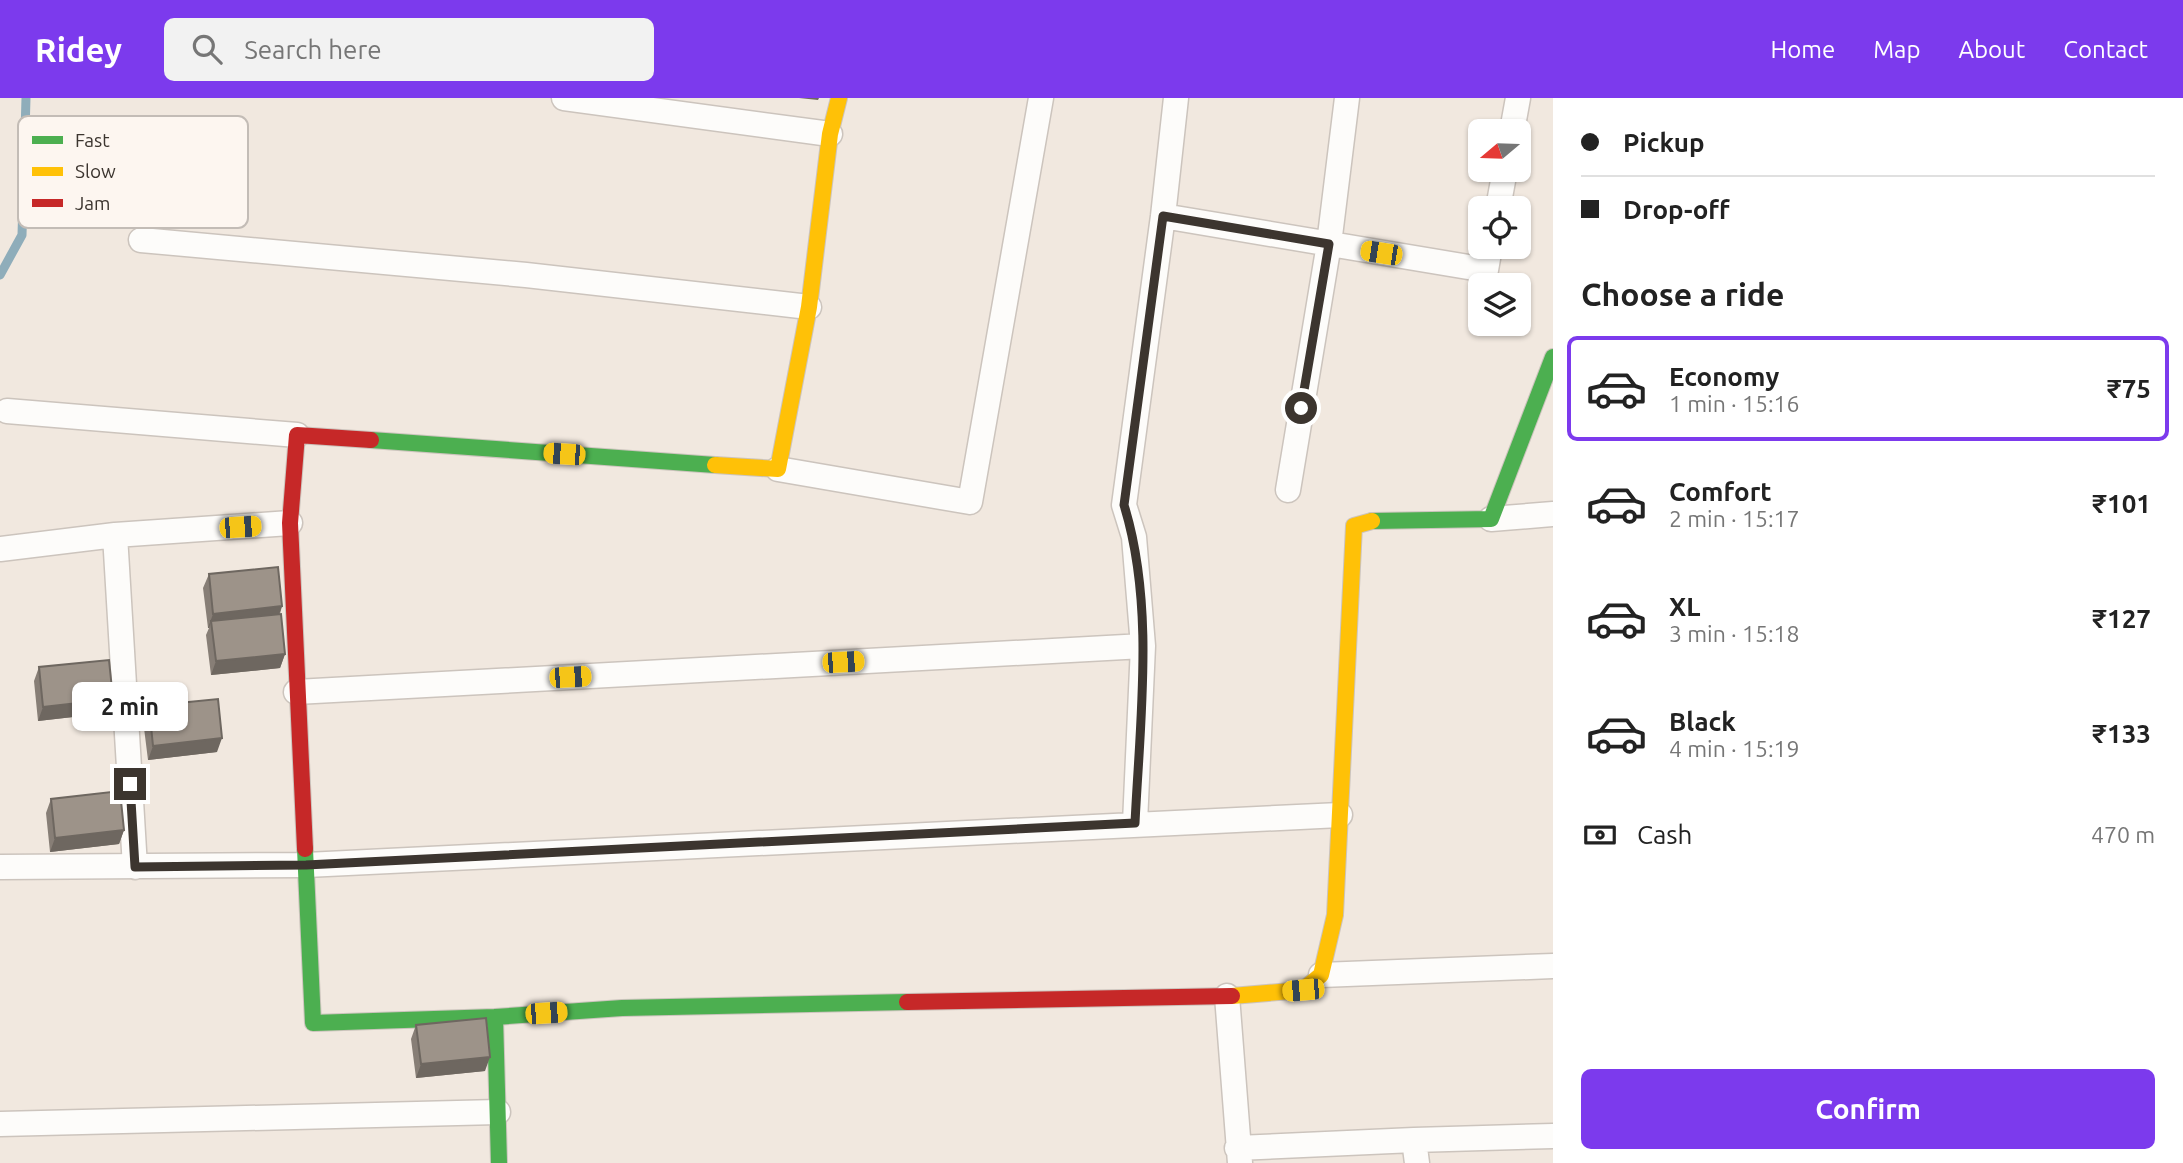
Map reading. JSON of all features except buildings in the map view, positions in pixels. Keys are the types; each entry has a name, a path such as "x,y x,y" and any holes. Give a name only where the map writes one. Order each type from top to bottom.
{"street":[{"path":"564,98 830,134"},
{"path":"778,469 809,307 830,134 839,98"},
{"path":"7,411 297,435 778,469 970,502 1041,98"},
{"path":"1135,823 1143,646 1134,537 1124,505 1176,98"},
{"path":"1288,490 1329,244 1347,98"},
{"path":"1514,119 1518,98"},
{"path":"1163,216 1486,270 1488,259"},
{"path":"141,240 526,275 809,307"},
{"path":"1491,519 1553,356"},
{"path":"297,435 290,523 313,1023 495,1017 622,1008 1227,996 1303,990 1321,975 1335,915 1354,526 1370,521 1491,519 1553,514"},
{"path":"0,549 115,535 290,523"},
{"path":"115,535 135,867"},
{"path":"296,692 1143,646"},
{"path":"0,867 306,865 1340,815"},
{"path":"1321,975 1553,966"},
{"path":"1227,996 1238,1155 1415,1151 1553,1136"},
{"path":"495,1017 499,1163"},
{"path":"0,1124 498,1112"}],"waterway":[{"path":"25,116 26,98"},
{"path":"0,275 22,235 22,228"}],"traffic: fast":[{"path":"1372,521 1491,519 1553,357"},
{"path":"371,440 715,465"},
{"path":"305,849 313,1023 495,1017 499,1163"},
{"path":"495,1017 622,1008 907,1002"}],"traffic: slow":[{"path":"715,465 778,469 809,307 830,134 839,98"},
{"path":"1232,996 1303,990 1321,975 1335,915 1354,526 1372,521"}],"traffic: jam":[{"path":"305,849 290,523 297,435 371,440"},
{"path":"907,1002 1232,996"}],"route":[{"path":"130,784 135,867 306,865 1135,823 1143,646 1134,537 1124,505 1163,216 1329,244 1301,408"}]}
